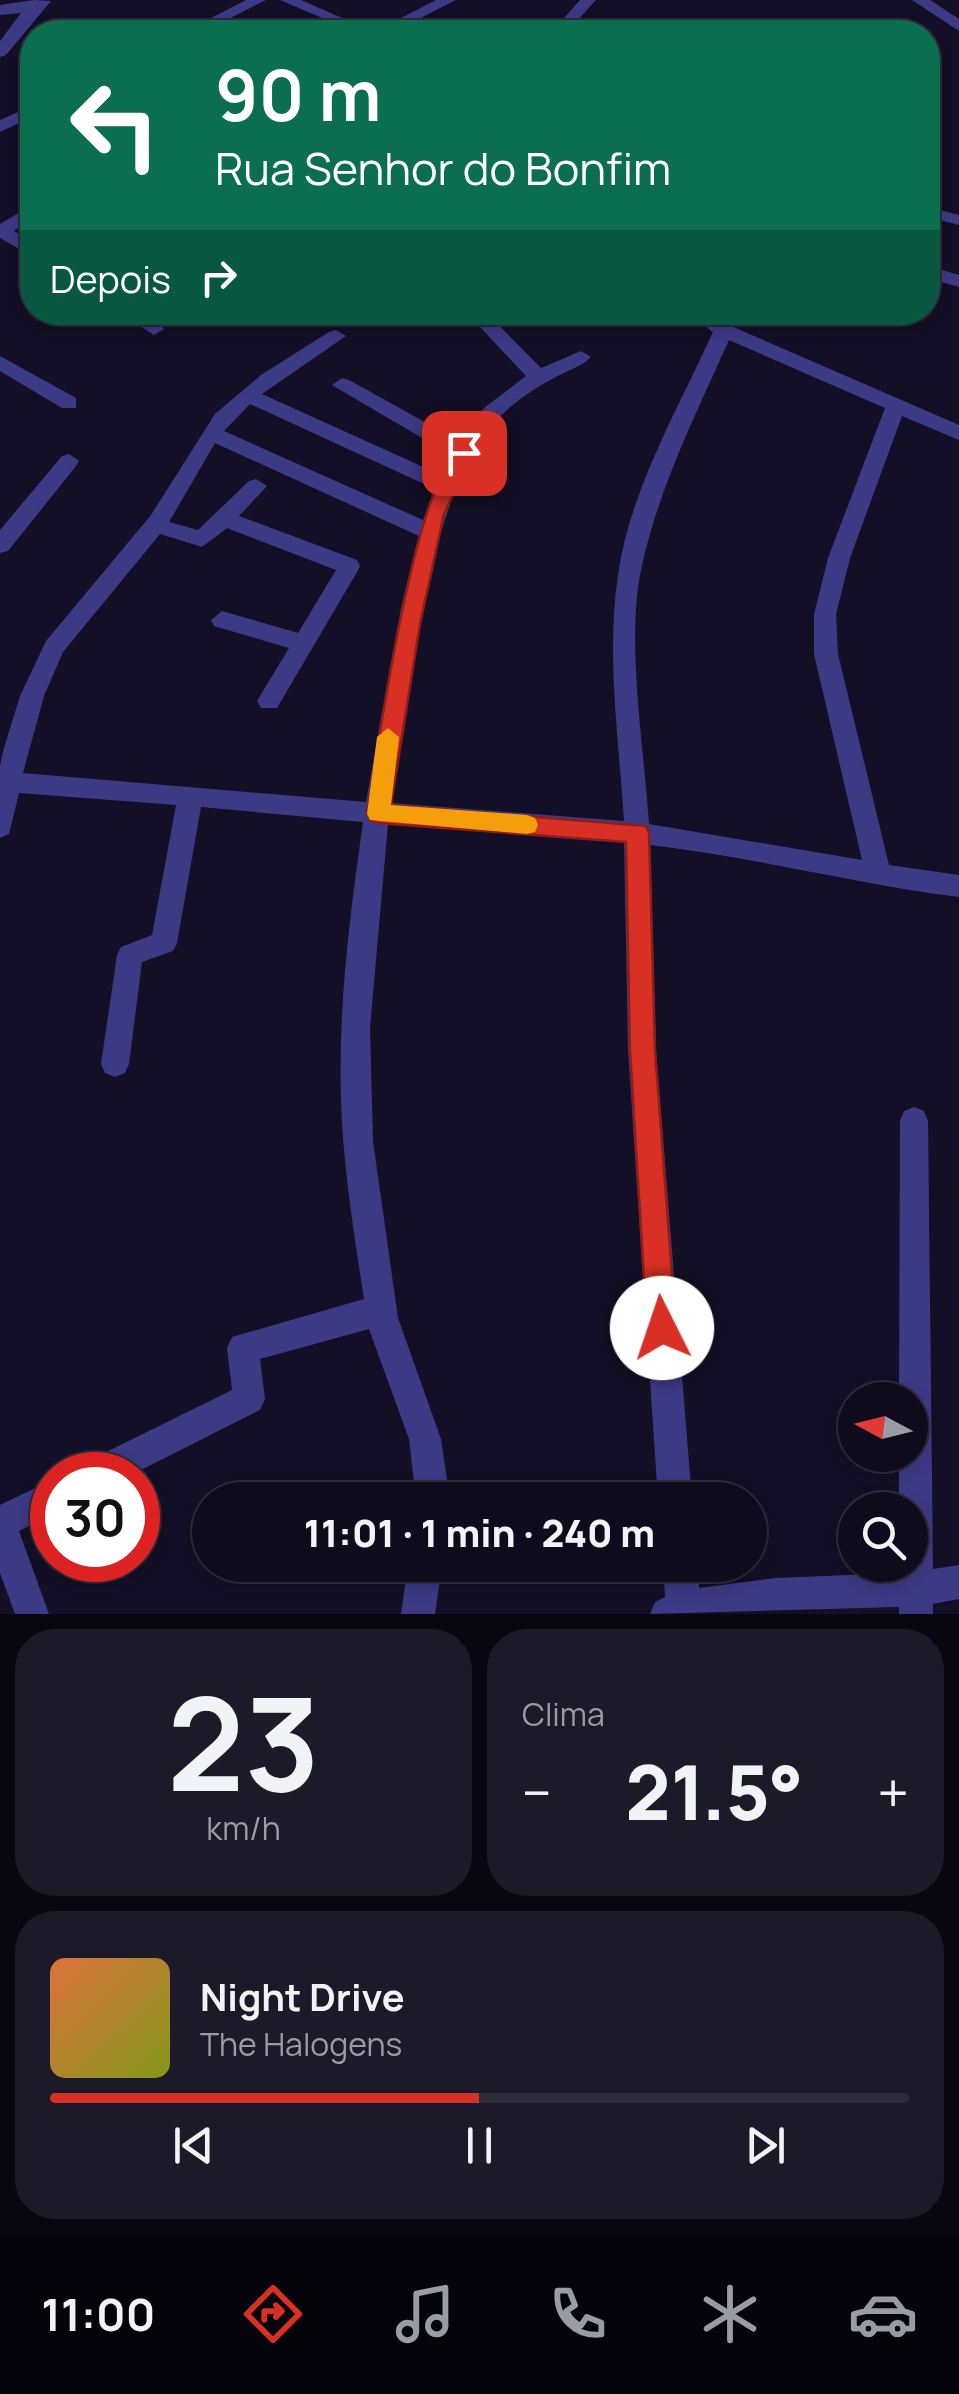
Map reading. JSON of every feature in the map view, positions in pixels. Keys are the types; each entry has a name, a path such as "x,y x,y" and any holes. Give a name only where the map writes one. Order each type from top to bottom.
{"street":[{"path":"217,20 258,0"},
{"path":"288,0 337,20"},
{"path":"407,20 448,0"},
{"path":"570,20 588,0"},
{"path":"920,0 959,26"},
{"path":"0,10 38,4"},
{"path":"0,52 20,27"},
{"path":"147,325 154,330"},
{"path":"489,325 538,376"},
{"path":"716,325 895,408 959,433"},
{"path":"674,1482 642,1050 638,833 625,638 629,573 666,458 724,330"},
{"path":"0,826 30,704 48,658 68,627 154,525 211,433 248,395 336,336"},
{"path":"435,1482 426,1438 387,1338 355,1080 364,933 378,814 393,711 430,532 447,486 498,404 538,376 581,356"},
{"path":"0,362 68,403"},
{"path":"342,384 464,453"},
{"path":"248,395 447,486"},
{"path":"879,877 826,654 825,614 840,558 895,408"},
{"path":"211,433 430,532"},
{"path":"0,545 69,461"},
{"path":"154,525 202,538 256,486"},
{"path":"223,518 349,566 269,700"},
{"path":"222,620 303,644"},
{"path":"8,782 59,783 378,814 638,833 722,844 879,877 959,886"},
{"path":"115,1064 130,954 164,943 190,797"},
{"path":"914,1121 915,1603"},
{"path":"142,1452 249,1398 243,1348 382,1310"},
{"path":"30,1509 0,1525 32,1614"},
{"path":"418,1614 423,1582"},
{"path":"678,1582 675,1611 776,1596 915,1603 959,1582"}],"slow traffic":[{"path":"388,737 378,814 527,825"}],"route":[{"path":"464,453 434,514 409,624 378,814 638,833 642,1050 662,1328"}]}
